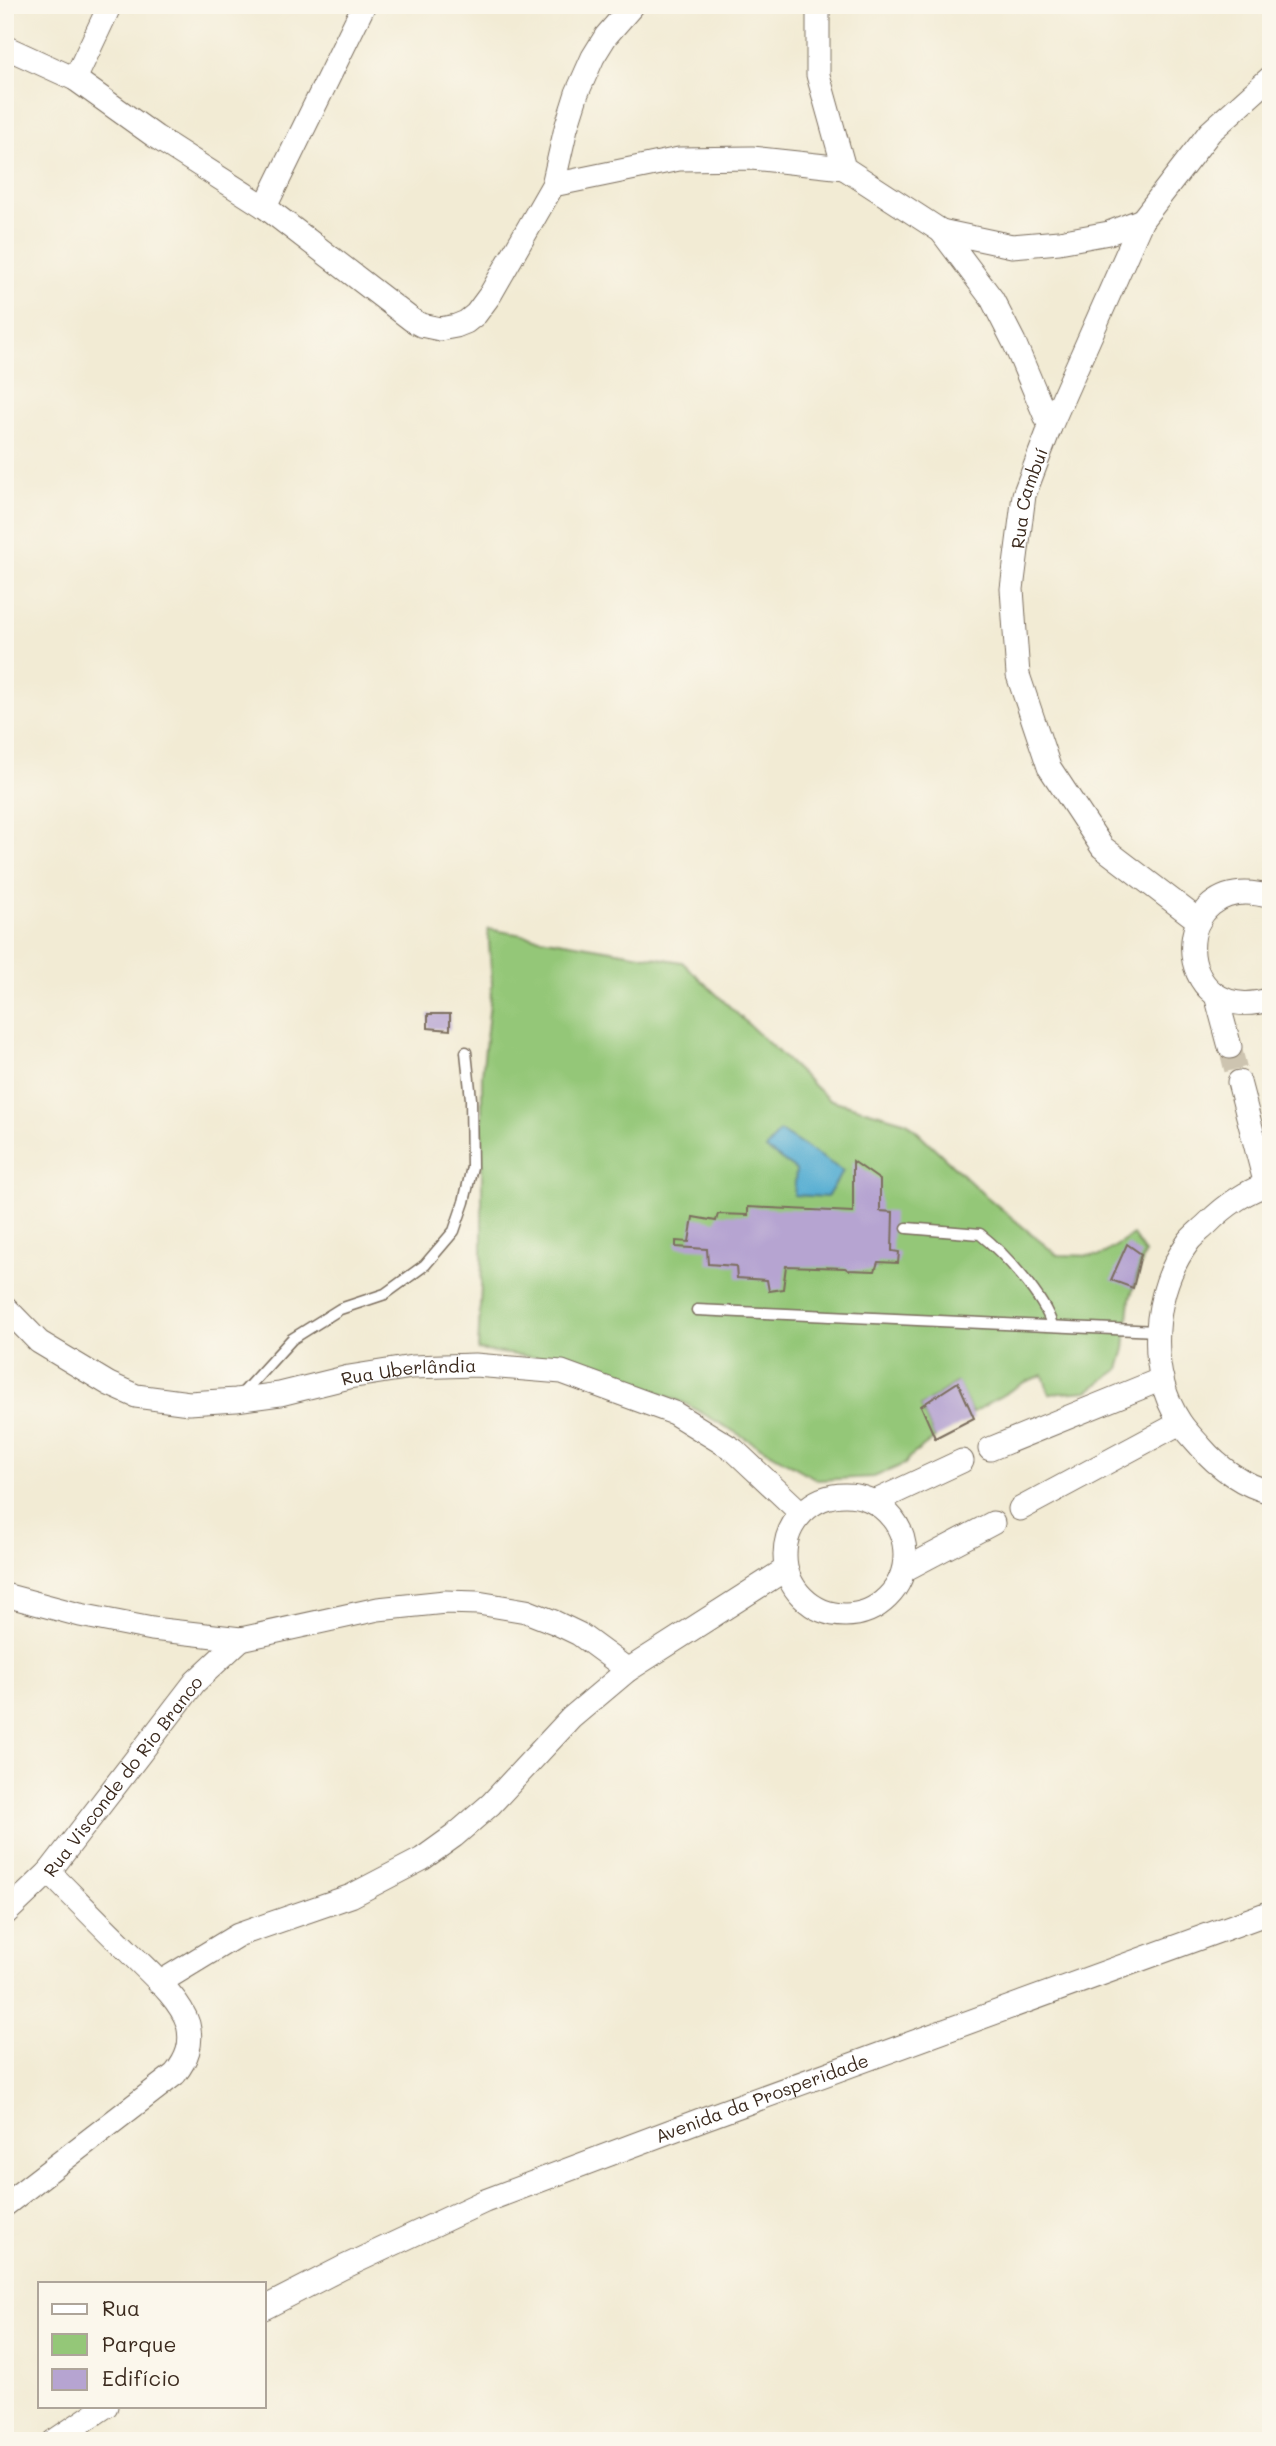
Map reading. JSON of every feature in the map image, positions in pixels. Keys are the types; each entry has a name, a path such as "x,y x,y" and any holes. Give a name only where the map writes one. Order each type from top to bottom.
{"street":[{"path":"75,79 110,5"},
{"path":"265,207 364,5"},
{"path":"5,47 75,79 156,137 265,207 411,320 431,328 447,328 466,322 476,314 490,295 552,185 565,128 593,57 606,36 633,5"},
{"path":"818,5 818,75 844,168"},
{"name":"Rua Cambuí","path":"1199,921 1102,847 1049,767 1018,675 1012,589 1024,495 1050,427 1142,220 1210,132 1271,77"},
{"path":"552,185 679,159 752,158 844,168 941,231 992,299 1014,342 1050,427"},
{"path":"941,231 1012,246 1059,242 1109,233 1142,220"},
{"path":"1271,897 1253,892 1235,893 1218,900 1199,921 1191,946 1194,965 1203,982 1216,995 1233,1002 1252,1004 1271,999"},
{"path":"1216,995 1230,1047"},
{"path":"1239,1082 1268,1185 1223,1208 1189,1241 1166,1284 1157,1331 1162,1379 1180,1423 1214,1463 1258,1489 1271,1492"},
{"name":"Rua Uberlândia","path":"5,1307 39,1342 109,1384 136,1396 189,1403 236,1400 412,1367 475,1365 562,1372 674,1413 734,1450 802,1513"},
{"path":"989,1449 1162,1379"},
{"path":"1020,1509 1180,1423"},
{"path":"874,1502 962,1461"},
{"path":"836,1495 856,1495 874,1502 890,1514 901,1531 906,1550 904,1570 896,1589 882,1604 864,1613 844,1616 824,1613 807,1603 794,1587 786,1569 785,1549 790,1530 802,1513 817,1501 836,1495"},
{"path":"904,1570 993,1523"},
{"path":"159,1983 238,1935 351,1896 422,1859 491,1804 571,1718 628,1670 786,1569"},
{"path":"5,1595 80,1615 152,1629 241,1639 378,1609 445,1602 478,1603 526,1611 554,1622 579,1634 628,1670"},
{"name":"Rua Visconde do Rio Branco","path":"5,1914 49,1872 195,1682 241,1639"},
{"path":"5,2205 174,2074 184,2063 189,2048 188,2025 184,2014 159,1983 49,1872"},
{"name":"Avenida da Prosperidade","path":"266,2307 485,2201 1271,1912"},
{"path":"54,2441 103,2408"}],"lane":[{"path":"236,1400 292,1339 340,1309 385,1294 425,1265 454,1231 472,1167 471,1099 466,1052"},
{"path":"907,1228 970,1231 980,1234 1034,1292 1052,1325"},
{"path":"696,1310 1157,1331"}],"green space":[{"path":"488,929 682,962 828,1099 907,1122 981,1192 1057,1255 1100,1256 1133,1235 1145,1253 1130,1299 1125,1349 1119,1369 1088,1391 1049,1394 1043,1375 1025,1382 972,1413 957,1382 921,1406 935,1438 911,1456 905,1464 874,1477 818,1480 686,1404 588,1364 478,1350 482,1263 482,1075 492,984"}],"water":[{"path":"780,1131 843,1171 827,1197 794,1195 796,1170 766,1149"}],"building":[{"path":"428,1014 450,1014 450,1030 428,1028"},
{"path":"853,1161 880,1180 880,1211 893,1212 892,1251 899,1252 898,1263 878,1262 875,1271 786,1266 783,1289 769,1291 767,1280 737,1278 736,1266 708,1264 707,1249 676,1247 676,1241 689,1242 693,1217 716,1221 718,1214 748,1215 748,1207 853,1212"},
{"path":"1127,1244 1141,1254 1133,1288 1111,1280"},
{"path":"958,1382 974,1418 935,1438 921,1406"}],"tunnel":[{"path":"1230,1047 1239,1082"}]}
